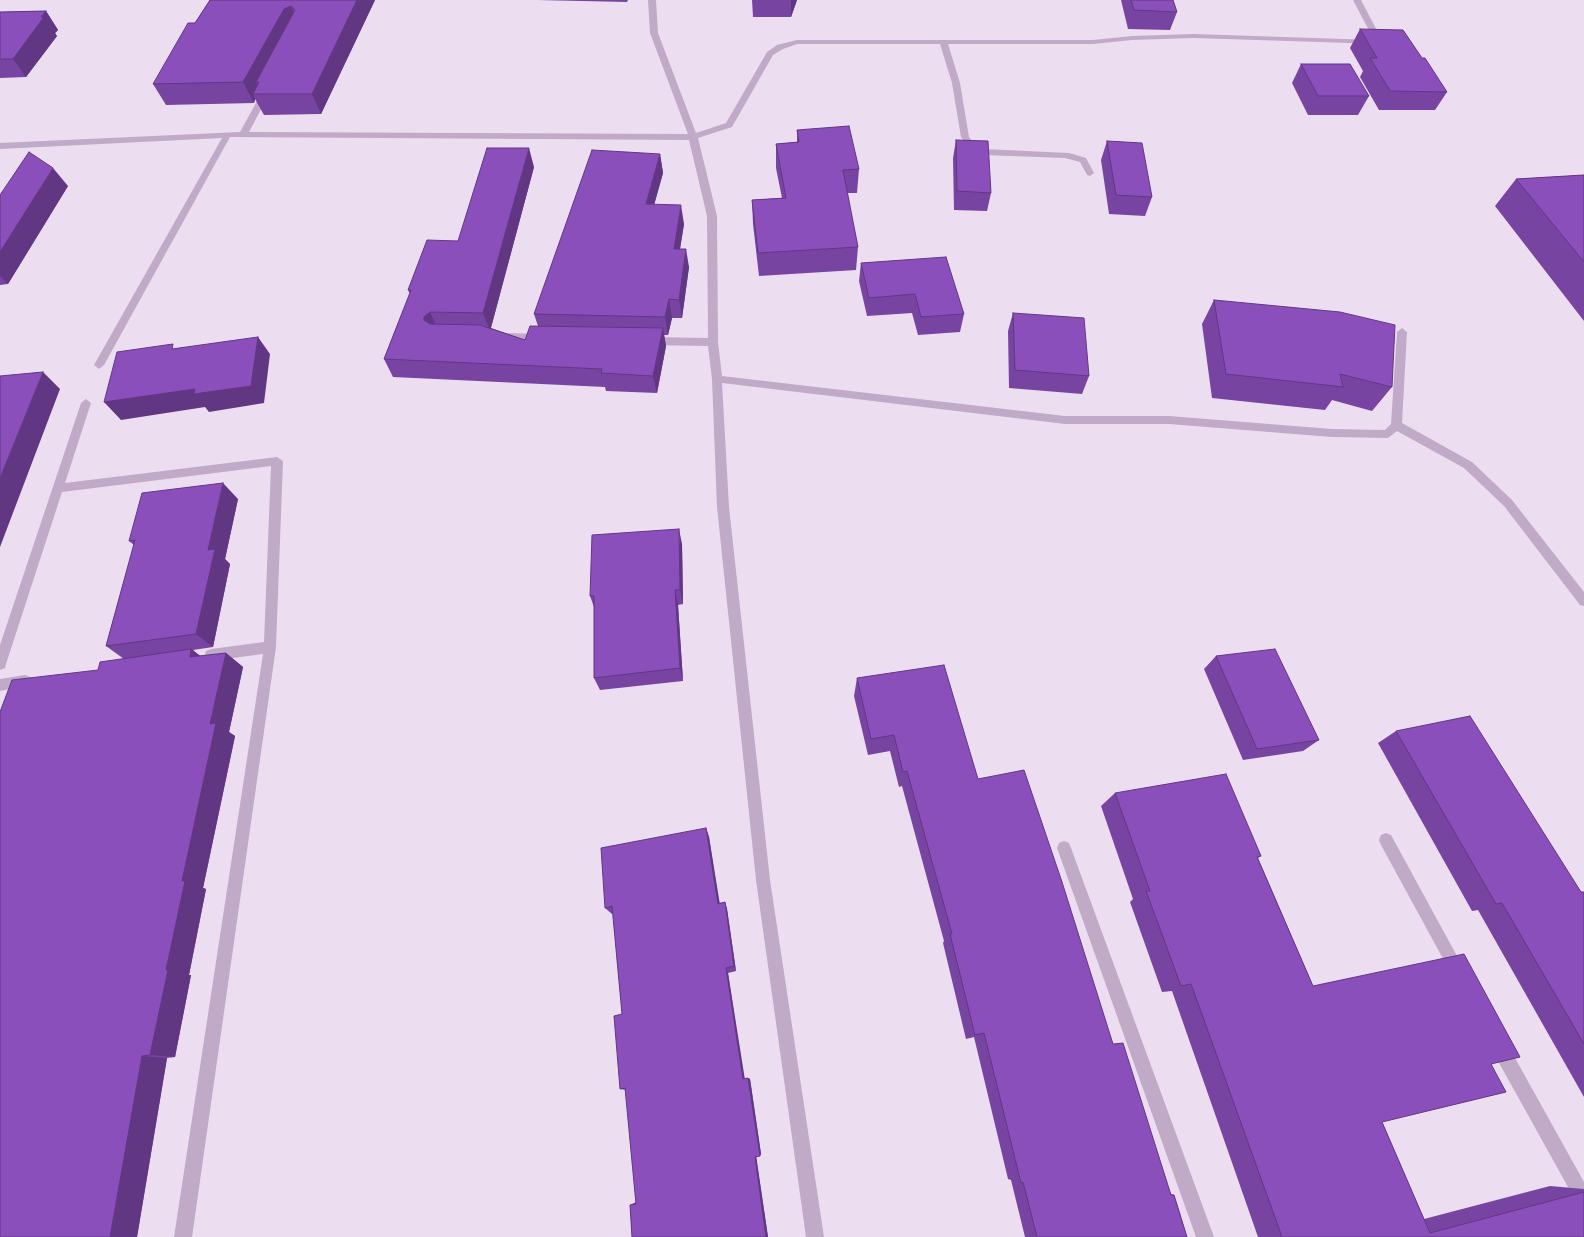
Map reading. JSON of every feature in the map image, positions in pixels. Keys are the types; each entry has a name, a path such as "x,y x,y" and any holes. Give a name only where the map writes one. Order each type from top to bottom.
{"street":[{"path":"652,0 654,33 693,137 712,216 713,342 717,379 723,506 763,880 815,1237"},
{"path":"0,156 4,146 228,134 693,137 729,125 770,54 783,45 802,42 1093,42 1132,38 1194,36 1379,42 1357,0"},
{"path":"943,42 954,72 965,137 974,149 983,152 1066,155 1083,160 1090,173"},
{"path":"243,134 271,82"},
{"path":"99,365 228,134"},
{"path":"717,379 1064,420 1168,420 1332,433 1388,434 1396,425 1402,332"},
{"path":"488,337 556,338"},
{"path":"634,340 713,342"},
{"path":"0,664 86,403"},
{"path":"1396,425 1468,465 1508,503 1584,601"},
{"path":"58,488 277,460 270,647 183,1237"},
{"path":"203,656 270,647"},
{"path":"0,685 39,679"},
{"path":"1386,840 1466,986"},
{"path":"1064,848 1205,1237"},
{"path":"1490,1028 1584,1199"}],"building":[{"path":"210,0 357,0 312,94 253,94 259,82 256,82 295,10 291,6 284,9 243,82 153,84 188,23 195,23"},
{"path":"1131,0 1173,0 1177,12 1134,10"},
{"path":"46,11 41,17 44,17 13,59 0,59 0,12"},
{"path":"1360,29 1403,30 1422,58 1425,58 1447,92 1390,91 1370,58 1377,58"},
{"path":"1301,64 1350,64 1369,96 1318,96"},
{"path":"849,126 859,169 843,170 858,247 758,253 752,200 786,198 776,144 799,142 797,130"},
{"path":"956,140 988,141 991,193 957,191"},
{"path":"1107,141 1142,143 1152,197 1116,195"},
{"path":"487,148 529,148 483,313 430,312 424,317 424,320 430,324 480,325 525,340 530,326 663,328 653,376 601,373 602,369 384,359 411,290 408,290 427,240 458,241"},
{"path":"592,150 660,154 646,204 681,205 674,249 686,249 679,300 669,299 665,317 534,314"},
{"path":"29,152 53,168 0,252 0,195"},
{"path":"1584,175 1584,262 1516,179"},
{"path":"946,257 964,314 921,317 915,294 869,298 861,263"},
{"path":"1214,300 1340,312 1395,325 1392,387 1340,374 1343,387 1226,374"},
{"path":"1013,313 1084,318 1089,376 1015,370"},
{"path":"258,337 251,386 194,394 195,389 104,402 117,352 173,344 172,349"},
{"path":"43,372 0,478 0,376"},
{"path":"223,483 208,550 215,549 196,634 106,646 135,540 129,541 142,493"},
{"path":"679,529 680,590 675,590 680,668 594,678 594,596 590,596 592,535"},
{"path":"191,649 190,657 226,653 210,724 216,723 182,881 185,881 166,970 168,970 150,1055 142,1056 110,1237 0,1237 0,712 12,680 98,670 100,662"},
{"path":"1275,649 1319,740 1257,749 1216,656"},
{"path":"944,665 978,779 1024,770 1062,882 1113,1044 1123,1043 1171,1195 1174,1195 1187,1237 1037,1237 1023,1182 1021,1183 984,1033 975,1035 950,934 952,934 907,771 903,772 894,735 871,739 857,678"},
{"path":"1470,716 1581,892 1584,892 1584,1044 1502,903 1496,904 1396,731"},
{"path":"1226,774 1261,856 1257,857 1313,986 1464,954 1520,1057 1491,1064 1506,1092 1382,1122 1430,1233 1584,1192 1584,1237 1282,1237 1191,984 1181,986 1146,891 1150,891 1115,793"},
{"path":"706,828 718,904 725,902 734,966 726,968 743,1079 748,1078 760,1156 755,1157 766,1237 632,1237 630,1205 636,1204 625,1088 620,1089 614,1016 622,1014 612,906 605,908 601,848"}]}
